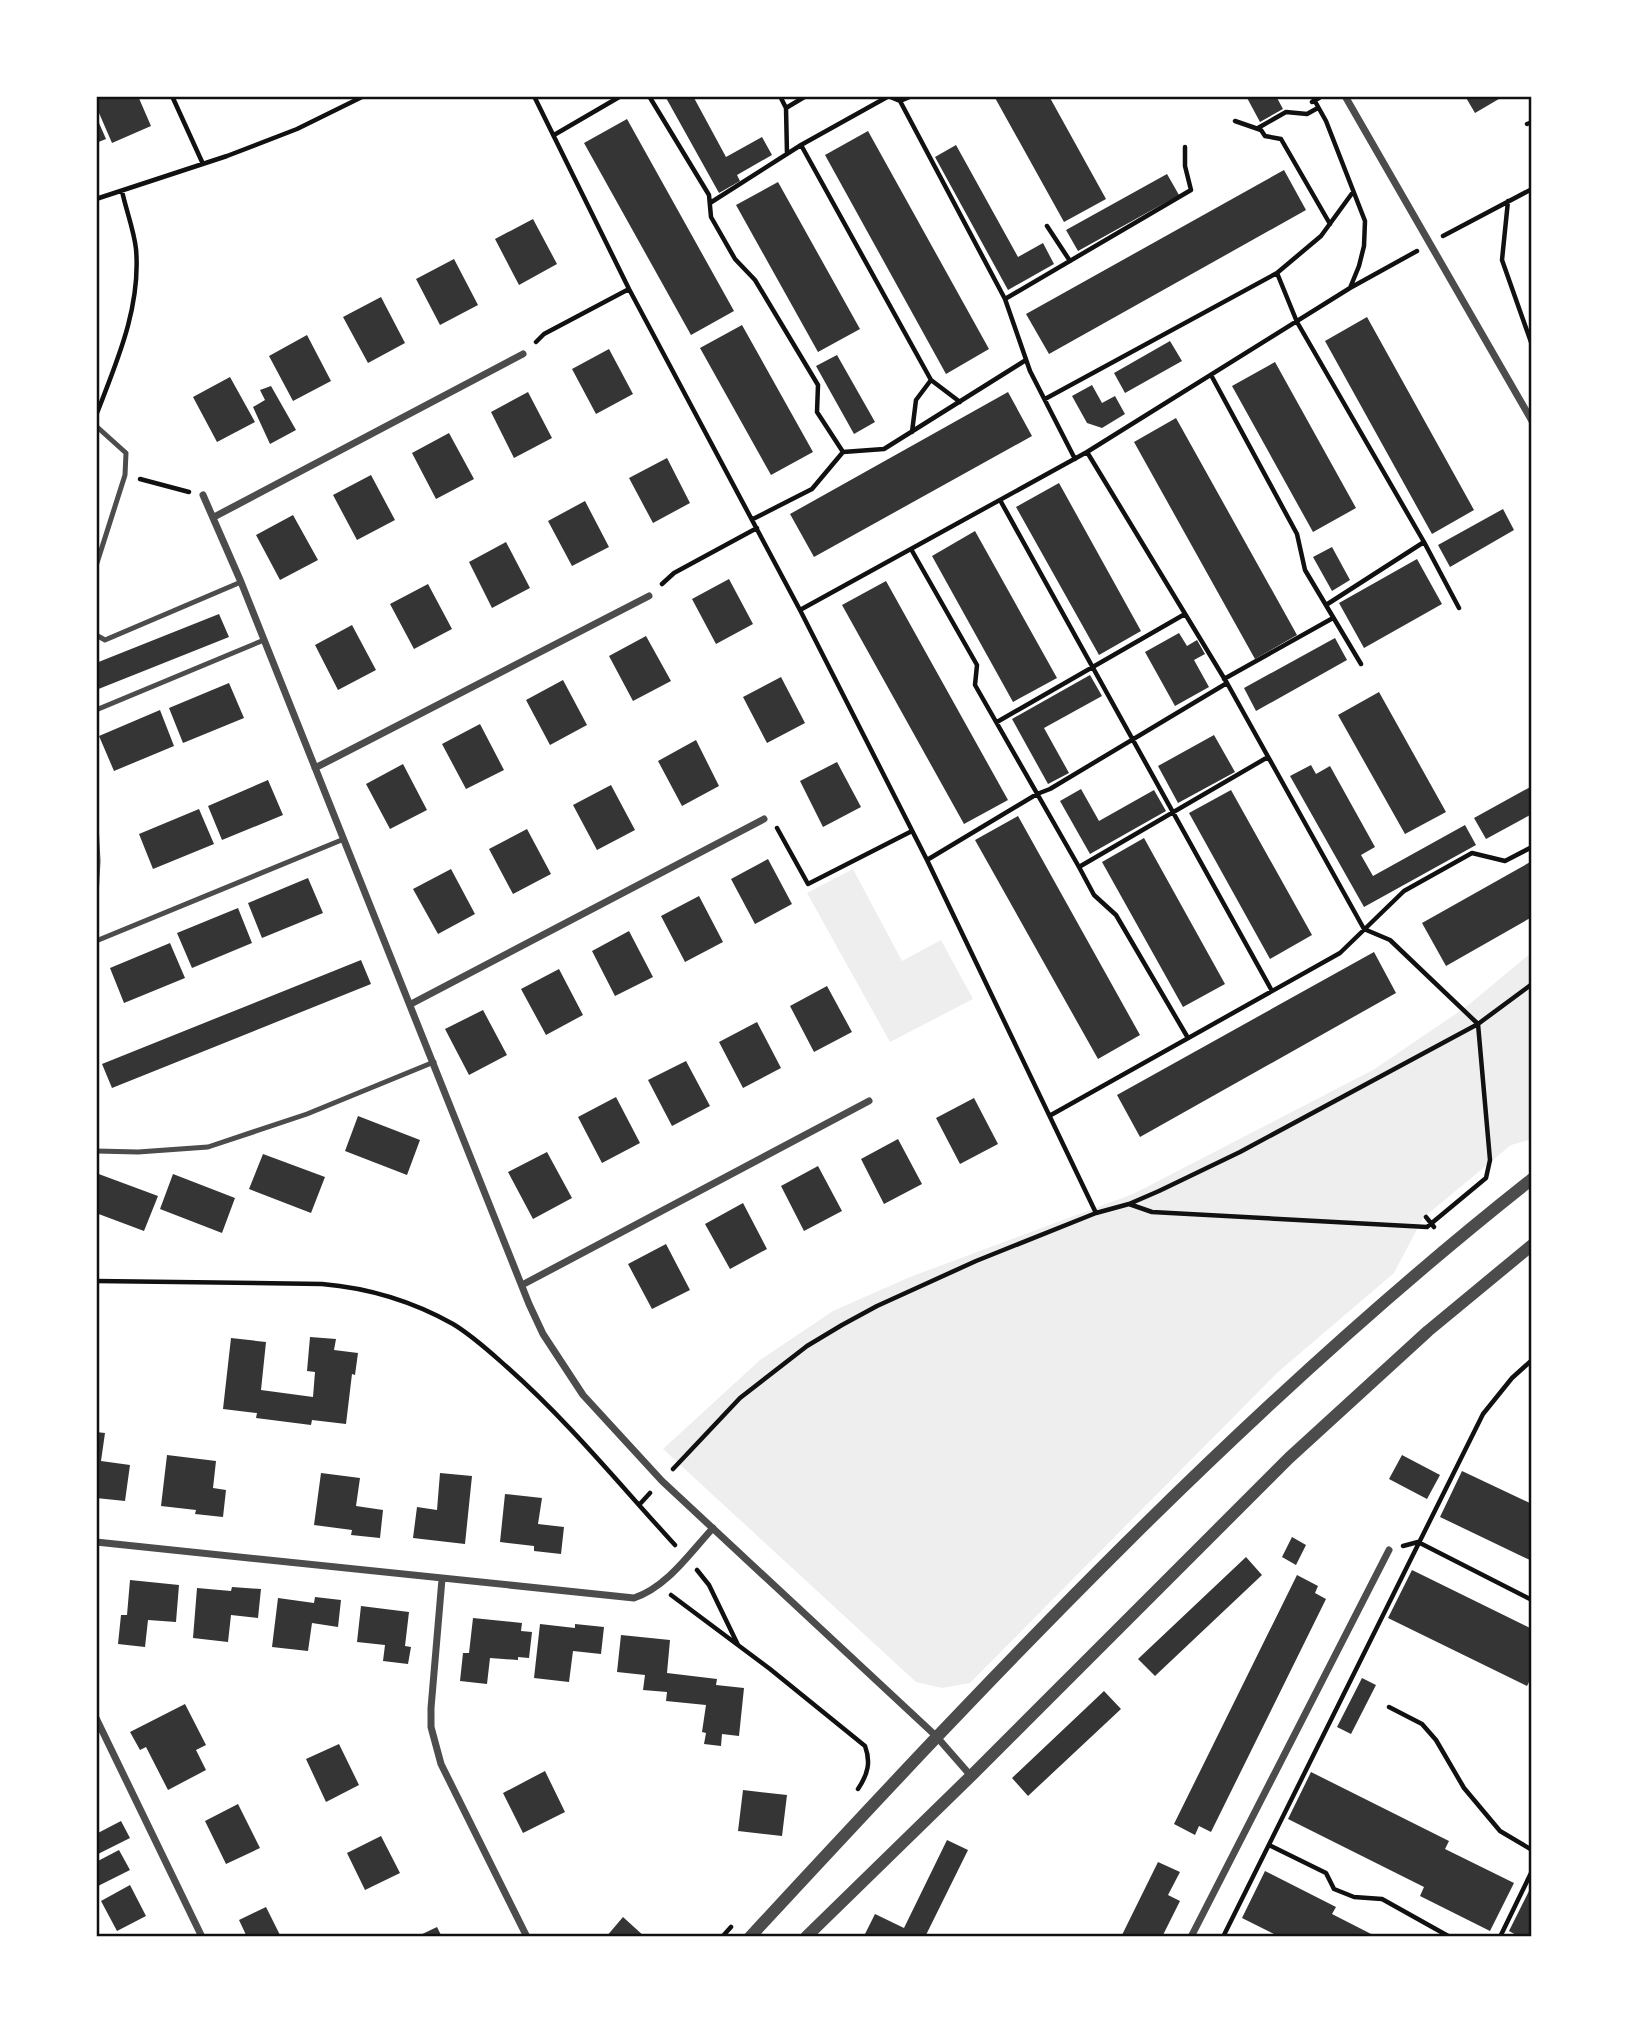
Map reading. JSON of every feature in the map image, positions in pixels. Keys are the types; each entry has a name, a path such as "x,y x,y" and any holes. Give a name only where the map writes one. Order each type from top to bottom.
{"street":[{"path":"1345,96 1532,421"},
{"path":"214,517 523,354"},
{"path":"203,495 241,582 543,1334 583,1395 662,1480 936,1736 971,1776"},
{"path":"315,768 649,596"},
{"path":"411,1004 764,819"},
{"path":"522,1284 869,1101"},
{"path":"750,1937 936,1736 1254,1420 1400,1287 1532,1179"},
{"path":"806,1937 1289,1458 1428,1331 1532,1245"},
{"path":"96,1543 634,1598 647,1594 659,1585 713,1528"},
{"path":"1191,1937 1389,1550"},
{"path":"442,1579 431,1708 433,1739 441,1764 527,1937"},
{"path":"96,1718 202,1937"}],"lane":[{"path":"96,426 127,453 125,475 96,566"},
{"path":"96,635 105,640 241,582"},
{"path":"96,710 264,640"},
{"path":"96,824 96,897"},
{"path":"96,942 344,839"},
{"path":"96,1151 138,1152 208,1147 307,1114 434,1062"}],"path":[{"path":"172,96 203,164"},
{"path":"96,199 203,164 297,129 364,96"},
{"path":"534,96 629,289 753,519 912,831 1096,1213"},
{"path":"554,135 621,96"},
{"path":"649,96 709,195 711,217 735,259 755,281 818,385 817,412 843,452"},
{"path":"779,96 786,108 787,154"},
{"path":"786,108 806,96"},
{"path":"710,203 787,154 888,96 900,101 1005,299 1026,360 1074,459"},
{"path":"900,101 912,96"},
{"path":"1314,99 1326,121 1365,221 1359,266 1350,288"},
{"path":"1258,129 1286,112 1307,114 1316,109"},
{"path":"1236,121 1258,129 1265,136 1281,139 1330,224"},
{"path":"802,145 931,380 960,402"},
{"path":"1005,299 1191,190 1185,166 1185,146"},
{"path":"1497,206 1532,189"},
{"path":"96,414 123,346 135,292 136,248 122,191"},
{"path":"1045,399 1277,273 1321,236 1353,192"},
{"path":"1508,200 1502,260 1532,345"},
{"path":"1047,226 1070,261"},
{"path":"1277,273 1297,322 1459,608"},
{"path":"800,610 1087,452 1366,279"},
{"path":"523,354 544,334 629,289"},
{"path":"753,519 812,489 843,452 884,449 1026,360"},
{"path":"1211,375 1297,534 1305,570 1361,664"},
{"path":"912,432 916,400 931,380"},
{"path":"1087,452 1225,681 1364,929 1390,940 1478,1024 1490,1160 1486,1178 1433,1226 1427,1227 1152,1212 1129,1204"},
{"path":"125,475 203,495"},
{"path":"1000,500 1272,991"},
{"path":"649,596 674,573 757,527"},
{"path":"1326,605 1424,542"},
{"path":"911,549 977,665 975,685 1094,895 1116,915 1188,1038"},
{"path":"997,722 1185,614"},
{"path":"926,860 1037,793 1050,789 1225,681 1334,618"},
{"path":"1079,867 1268,757"},
{"path":"764,819 779,829 808,884 912,831"},
{"path":"1051,1115 1340,953 1404,891 1472,853 1505,861 1532,847"},
{"path":"96,1281 352,1286 425,1310 456,1326 480,1343 540,1397 639,1505 740,1398 807,1346 877,1306 976,1261 1096,1213 1129,1204 1240,1152 1478,1024 1532,984"},
{"path":"1426,1217 1433,1226"},
{"path":"1223,1937 1483,1415 1512,1378 1532,1360"},
{"path":"1418,1542 1532,1600"},
{"path":"659,1585 770,1669 865,1746 869,1767 859,1787"},
{"path":"1389,1707 1422,1724 1436,1740 1464,1788 1500,1831 1532,1850"},
{"path":"1269,1845 1326,1873 1334,1889 1354,1897 1382,1899 1450,1937"},
{"path":"1500,1937 1532,1871"}],"shaded area":[{"path":"853,869 902,961 941,940 973,999 890,1042 807,893"},
{"path":"1532,952 1532,1139 1511,1145 1423,1218 1394,1273 1278,1372 970,1683 942,1688 916,1682 663,1449 760,1360 833,1311 910,1277 1133,1194 1373,1070 1466,1007"}],"building":[{"path":"96,96 138,96 151,126 112,143 96,106"},
{"path":"665,96 693,96 726,157 762,137 772,155 737,175 740,181 719,193"},
{"path":"994,96 1049,96 1106,199 1064,222"},
{"path":"1246,96 1276,96 1283,109 1260,122"},
{"path":"1465,96 1504,96 1475,113"},
{"path":"96,116 106,139 96,143"},
{"path":"627,119 734,311 691,335 584,143"},
{"path":"868,131 989,349 946,374 825,155"},
{"path":"956,145 1018,257 1043,243 1054,264 1008,290 935,157"},
{"path":"1284,170 1306,210 1049,354 1026,314"},
{"path":"1167,174 1179,195 1078,251 1066,230"},
{"path":"778,182 860,329 818,352 736,205"},
{"path":"533,219 557,264 519,285 495,239"},
{"path":"454,259 478,305 440,325 416,279"},
{"path":"381,297 405,343 368,363 343,317"},
{"path":"1367,317 1474,510 1432,534 1325,341"},
{"path":"742,325 813,452 771,475 700,348"},
{"path":"307,335 331,381 293,401 269,356"},
{"path":"1170,341 1182,361 1125,393 1114,373"},
{"path":"609,349 633,394 596,414 572,369"},
{"path":"837,355 875,422 854,434 816,366"},
{"path":"1275,362 1356,508 1313,532 1232,386"},
{"path":"230,377 255,422 217,442 193,397"},
{"path":"1092,385 1102,403 1115,396 1125,414 1102,428 1087,423 1072,396"},
{"path":"271,386 296,430 270,444 253,407 265,400 260,390"},
{"path":"528,392 552,438 514,458 491,412"},
{"path":"1008,392 1032,436 814,557 790,514"},
{"path":"1176,418 1297,635 1255,659 1134,442"},
{"path":"449,433 474,479 436,499 412,453"},
{"path":"667,458 690,503 653,523 629,478"},
{"path":"371,475 395,520 357,540 333,495"},
{"path":"1059,483 1141,631 1099,655 1016,507"},
{"path":"585,501 609,547 572,566 548,521"},
{"path":"1503,509 1514,530 1450,567 1438,545"},
{"path":"293,515 318,560 280,580 256,535"},
{"path":"975,531 1057,678 1013,702 932,556"},
{"path":"506,542 530,588 492,608 469,562"},
{"path":"1332,547 1350,580 1332,591 1313,557"},
{"path":"1417,559 1442,604 1364,648 1339,603"},
{"path":"729,579 753,624 716,644 692,599"},
{"path":"886,581 1008,800 964,824 842,605"},
{"path":"428,584 452,629 414,649 390,604"},
{"path":"219,614 229,637 96,690 96,663"},
{"path":"352,625 376,670 338,690 315,645"},
{"path":"1179,633 1187,646 1197,640 1205,654 1194,660 1209,687 1175,706 1145,652"},
{"path":"646,636 671,681 633,701 609,656"},
{"path":"1335,638 1347,660 1256,711 1244,688"},
{"path":"1090,675 1102,696 1044,728 1069,773 1048,784 1012,719"},
{"path":"781,677 805,723 767,743 743,697"},
{"path":"563,680 587,725 550,745 526,700"},
{"path":"229,683 244,718 183,743 169,708"},
{"path":"1379,692 1446,812 1405,834 1338,715"},
{"path":"160,710 174,746 114,771 99,736"},
{"path":"480,724 504,770 466,789 442,744"},
{"path":"1214,735 1235,772 1178,803 1158,766"},
{"path":"696,740 719,786 682,806 658,761"},
{"path":"837,762 861,807 823,827 800,781"},
{"path":"403,764 427,810 390,829 366,784"},
{"path":"1311,765 1316,774 1330,766 1375,847 1361,855 1373,876 1465,825 1476,845 1364,907 1290,776"},
{"path":"268,780 283,815 222,840 208,806"},
{"path":"611,785 635,830 597,850 573,805"},
{"path":"1532,786 1532,814 1486,839 1474,818"},
{"path":"1081,789 1099,821 1154,790 1166,811 1090,854 1060,801"},
{"path":"1231,790 1312,935 1270,959 1189,813"},
{"path":"199,809 214,844 153,869 139,834"},
{"path":"1018,816 1140,1035 1098,1059 975,840"},
{"path":"527,829 551,874 513,894 489,849"},
{"path":"1144,838 1225,984 1183,1007 1102,862"},
{"path":"768,859 792,904 755,924 731,879"},
{"path":"1532,861 1532,917 1446,966 1422,923"},
{"path":"451,869 475,914 438,934 413,889"},
{"path":"308,878 323,913 262,938 248,903"},
{"path":"699,896 723,942 685,962 661,916"},
{"path":"238,908 252,943 192,968 177,933"},
{"path":"629,931 653,977 615,996 592,951"},
{"path":"170,943 185,978 124,1003 110,968"},
{"path":"1374,952 1396,993 1140,1137 1117,1095"},
{"path":"361,960 371,984 112,1088 102,1064"},
{"path":"559,969 583,1015 546,1035 521,989"},
{"path":"827,986 852,1032 814,1052 790,1006"},
{"path":"483,1010 507,1055 469,1075 445,1029"},
{"path":"757,1022 781,1068 743,1088 719,1042"},
{"path":"686,1061 710,1106 672,1126 648,1080"},
{"path":"616,1097 640,1143 602,1163 578,1117"},
{"path":"974,1098 998,1144 960,1164 936,1118"},
{"path":"358,1116 420,1140 407,1175 345,1151"},
{"path":"898,1139 922,1184 884,1204 861,1159"},
{"path":"547,1152 572,1198 533,1219 508,1172"},
{"path":"263,1154 325,1177 311,1213 249,1189"},
{"path":"818,1166 842,1211 804,1231 781,1186"},
{"path":"96,1173 158,1196 144,1231 96,1213"},
{"path":"173,1174 235,1198 222,1233 160,1209"},
{"path":"743,1203 767,1249 730,1269 705,1224"},
{"path":"666,1244 690,1290 652,1309 628,1264"},
{"path":"310,1337 336,1339 334,1350 358,1353 355,1375 352,1374 346,1424 312,1420 311,1425 256,1418 257,1413 223,1409 231,1338 266,1342 261,1390 313,1397 315,1372 307,1371"},
{"path":"96,1432 105,1433 101,1461 130,1465 125,1501 96,1498"},
{"path":"167,1455 216,1461 213,1488 226,1490 223,1517 195,1514 196,1510 161,1506"},
{"path":"1402,1455 1440,1475 1427,1499 1389,1479"},
{"path":"1462,1471 1532,1504 1532,1561 1440,1517"},
{"path":"321,1473 360,1478 356,1506 383,1510 380,1538 351,1535 352,1530 314,1525"},
{"path":"440,1473 472,1476 465,1544 413,1538 417,1507 437,1510"},
{"path":"505,1494 542,1498 538,1524 564,1527 561,1554 534,1551 534,1546 500,1542"},
{"path":"1292,1537 1306,1545 1296,1565 1282,1557"},
{"path":"1246,1557 1262,1575 1155,1676 1138,1659"},
{"path":"1412,1570 1532,1629 1532,1676 1527,1686 1388,1618"},
{"path":"1297,1575 1318,1586 1315,1593 1326,1599 1211,1832 1199,1826 1195,1835 1174,1824"},
{"path":"130,1580 179,1585 176,1622 148,1620 145,1647 118,1644 121,1615 127,1615"},
{"path":"232,1587 261,1589 258,1618 231,1615 228,1642 193,1638 197,1588 231,1591"},
{"path":"315,1597 341,1600 338,1627 312,1623 308,1651 272,1647 278,1598 314,1603"},
{"path":"361,1606 409,1612 405,1646 411,1647 408,1664 383,1661 385,1645 357,1642"},
{"path":"473,1618 522,1623 521,1631 532,1632 529,1658 490,1658 487,1684 460,1681 463,1653 469,1653"},
{"path":"540,1624 575,1628 575,1624 604,1627 601,1654 573,1651 569,1682 534,1678"},
{"path":"621,1635 670,1640 667,1673 717,1679 716,1685 744,1688 739,1736 722,1734 721,1746 704,1744 706,1733 702,1732 706,1705 666,1701 667,1692 643,1690 645,1675 617,1672"},
{"path":"1362,1678 1376,1685 1351,1734 1337,1727"},
{"path":"1104,1691 1121,1709 1028,1796 1012,1778"},
{"path":"185,1704 206,1745 196,1750 206,1770 168,1790 146,1747 140,1750 130,1732"},
{"path":"339,1744 359,1785 326,1802 306,1759"},
{"path":"545,1771 565,1812 523,1833 503,1793"},
{"path":"1311,1772 1449,1841 1445,1849 1514,1883 1490,1931 1420,1896 1424,1887 1288,1819"},
{"path":"743,1790 787,1795 782,1836 738,1831"},
{"path":"238,1804 260,1848 226,1864 205,1821"},
{"path":"121,1821 130,1838 96,1855 96,1834"},
{"path":"381,1836 400,1873 365,1890 347,1853"},
{"path":"947,1840 968,1850 925,1937 870,1937 865,1934 875,1914 904,1928"},
{"path":"119,1850 130,1870 96,1887 96,1862"},
{"path":"1158,1862 1180,1872 1168,1895 1180,1901 1162,1937 1121,1937"},
{"path":"1265,1871 1336,1907 1332,1914 1377,1937 1280,1937 1242,1918"},
{"path":"130,1885 146,1916 117,1931 101,1901"},
{"path":"1532,1885 1532,1937 1520,1937 1509,1931"},
{"path":"266,1907 281,1937 247,1937 239,1920"},
{"path":"623,1917 645,1937 606,1937"},
{"path":"437,1927 442,1937 416,1937"}]}
